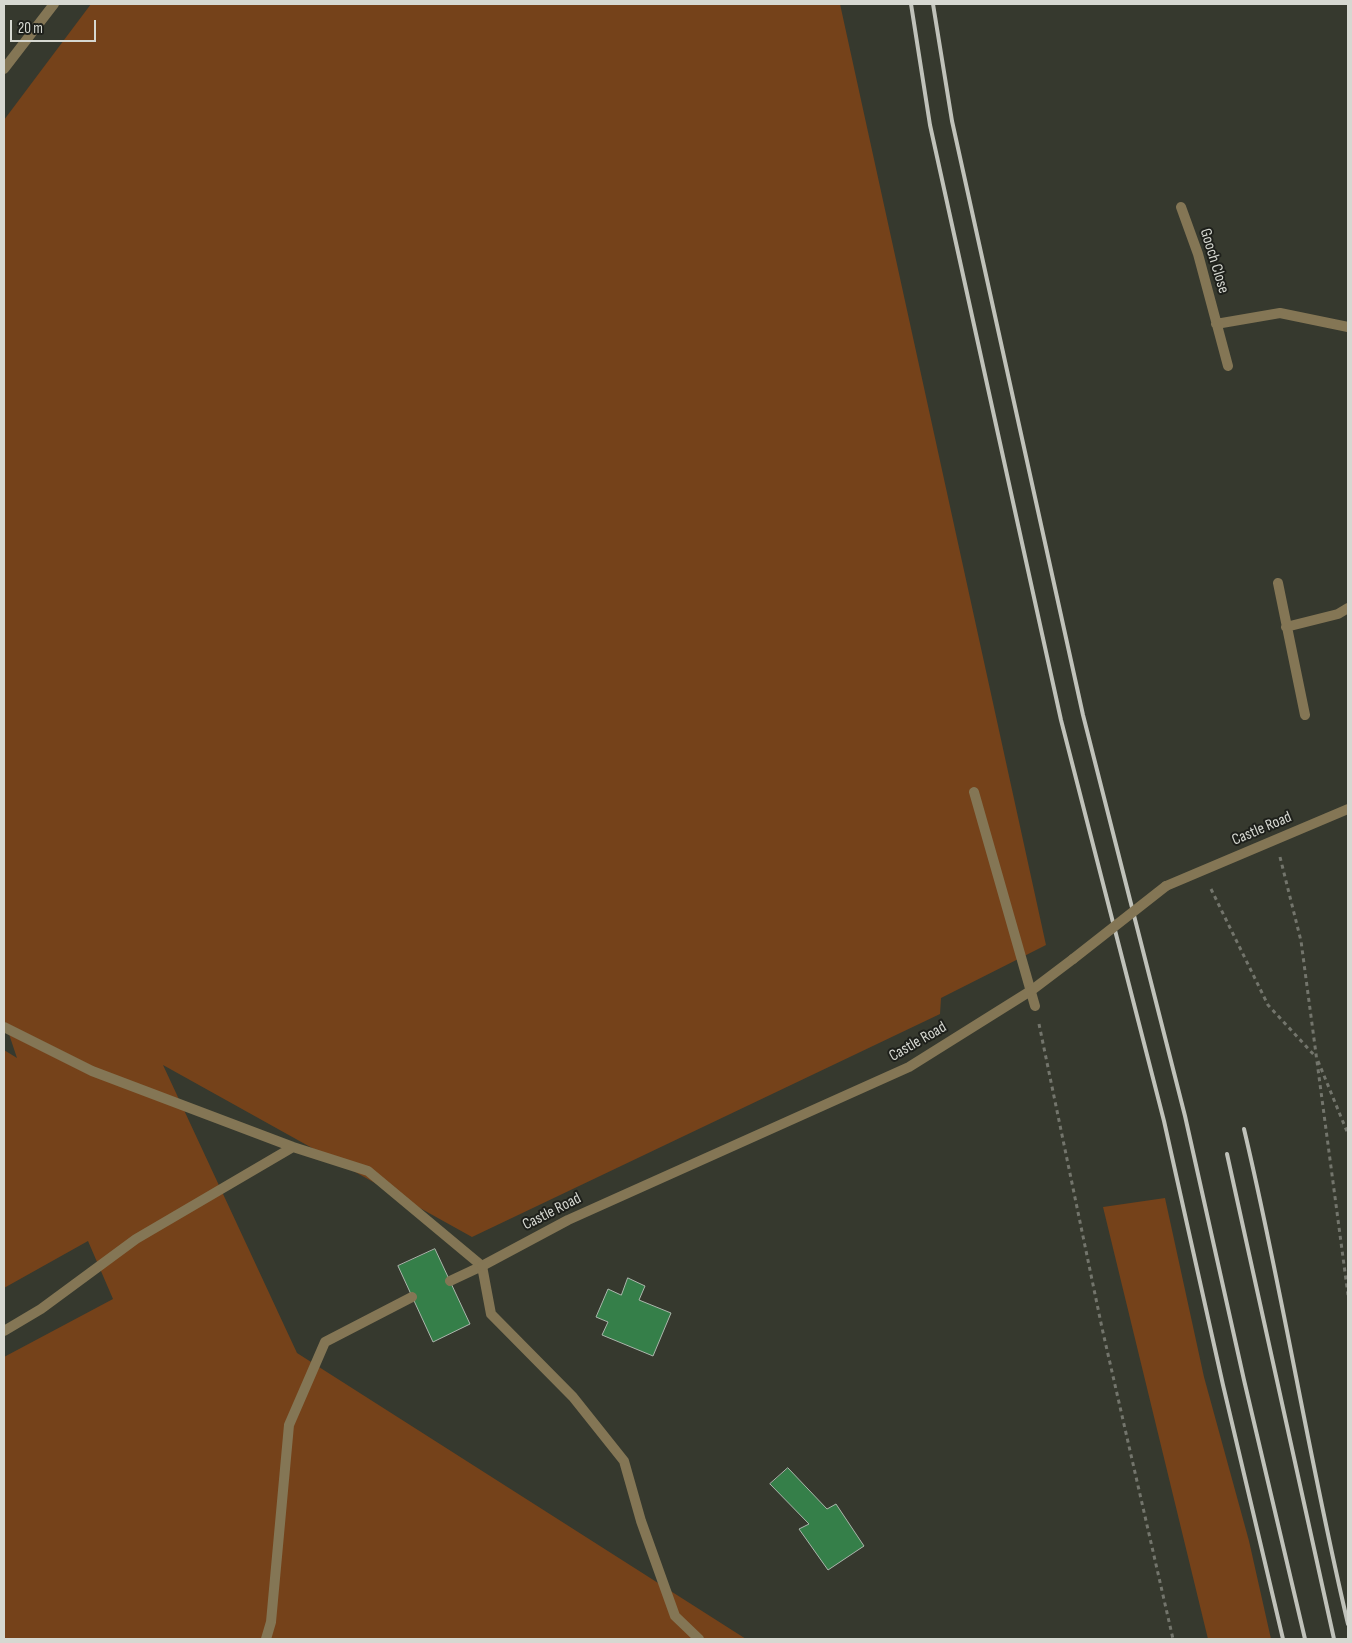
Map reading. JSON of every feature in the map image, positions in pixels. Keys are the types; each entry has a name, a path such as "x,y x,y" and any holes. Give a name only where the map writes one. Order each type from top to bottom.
{"street":[{"path":"4,69 54,4"},
{"name":"Gooch Close","path":"1181,207 1198,254 1228,366"},
{"path":"1216,324 1280,313 1348,327"},
{"path":"1278,583 1305,715"},
{"path":"1286,627 1338,614 1348,608"},
{"path":"974,792 1032,990 1035,1006"},
{"name":"Castle Road","path":"450,1281 568,1220 909,1066 1032,990 1166,886 1348,809"},
{"path":"4,1027 92,1072 294,1147 368,1171 482,1266 491,1314 573,1397 624,1461 641,1521 675,1616 699,1639"},
{"path":"4,1331 41,1309 136,1239 294,1147"},
{"path":"266,1639 271,1622 289,1425 325,1342 412,1297"}],"path":[{"path":"1276,840 1301,941 1348,1294"},
{"path":"1203,870 1222,915 1268,1005 1316,1057 1348,1134"},
{"path":"1035,1006 1102,1328 1173,1639"}],"shaded area":[{"path":"91,4 840,4 1046,945 941,998 940,1014 472,1237 163,1065 297,1353 746,1639 4,1639 4,1357 113,1299 88,1241 4,1288 4,1050 17,1058 4,1019 4,120"},
{"path":"1165,1198 1204,1377 1249,1541 1271,1639 1208,1639 1103,1207"}],"building":[{"path":"435,1249 470,1324 433,1342 398,1266"},
{"path":"628,1278 645,1286 639,1300 671,1313 653,1356 602,1335 608,1322 596,1317 608,1289 621,1295"},
{"path":"788,1468 827,1509 836,1504 864,1546 828,1570 799,1529 809,1524 770,1484"}],"railway":[{"path":"911,4 930,125 1061,720 1164,1121 1223,1385 1283,1639"},
{"path":"933,4 952,121 1083,715 1185,1116 1244,1380 1305,1639"},
{"path":"1244,1129 1348,1624"},
{"path":"1227,1154 1334,1639"}]}
